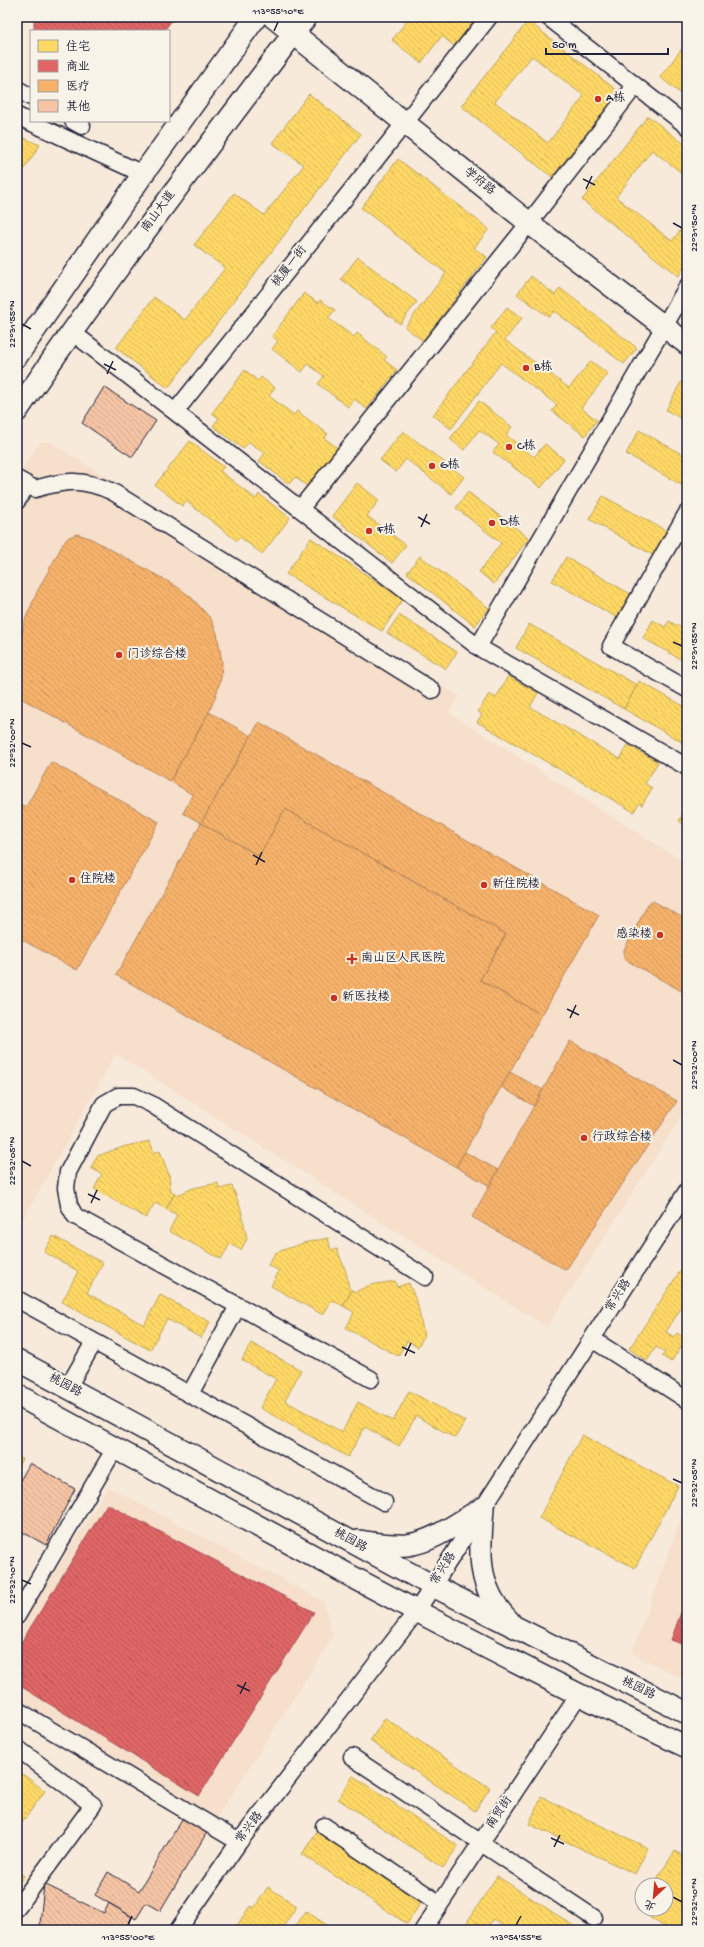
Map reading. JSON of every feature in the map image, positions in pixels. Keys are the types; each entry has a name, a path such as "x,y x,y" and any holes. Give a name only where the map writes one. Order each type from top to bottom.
{"main road":[{"path":"21,344 256,17"},
{"name":"学府路","path":"273,17 529,222 687,344"},
{"name":"南山大道","path":"17,411 72,332 175,190 306,17"},
{"name":"桃园路","path":"17,1360 433,1586 687,1713"},
{"path":"17,1395 416,1612 578,1696 687,1748"},
{"path":"346,1539 395,1545 418,1543 434,1536 484,1508"},
{"path":"484,1508 480,1557 484,1582 495,1604 511,1623 521,1630"}],"street":[{"name":"桃厦一街","path":"175,412 489,17"},
{"path":"548,17 687,126"},
{"path":"300,509 529,222 635,86"},
{"path":"17,89 30,96"},
{"path":"17,116 143,174"},
{"path":"478,647 687,287"},
{"path":"72,332 478,647 687,767"},
{"path":"17,501 22,482 35,489 62,481 74,481 87,483 113,492 432,690"},
{"path":"687,513 611,646 687,689"},
{"path":"371,1379 75,1216 69,1205 66,1188 68,1172 104,1104 118,1096 134,1096 151,1104 425,1277"},
{"name":"常兴路","path":"178,1930 239,1842 416,1612 687,1191"},
{"path":"17,1299 384,1502"},
{"path":"190,1394 238,1306"},
{"path":"592,1339 687,1400"},
{"path":"68,1387 94,1342"},
{"path":"17,1616 115,1448"},
{"name":"南贸街","path":"423,1930 578,1696"},
{"path":"17,1710 239,1842"},
{"path":"17,1748 93,1805 17,1908"},
{"path":"352,1757 594,1918"},
{"path":"324,1826 440,1904"}],"shaded area":[{"name":"南山区人民医院","path":"40,442 50,442 459,696 449,713 687,864 687,1107 547,1327 116,1054 17,1230 17,479"},
{"path":"108,1487 323,1601 333,1637 216,1819 17,1701 17,1631"},
{"path":"687,1502 687,1681 632,1653"}],"building: 住宅":[{"path":"88,17 96,17 113,30 69,30 82,24"},
{"path":"410,17 476,18 454,46 442,36 421,63 392,40"},
{"path":"669,17 684,17 678,24"},
{"name":"A栋","path":"528,21 619,92 552,177 461,106","holes":["532,56 584,96 548,143 495,102"]},
{"path":"684,46 687,49 687,99 660,77"},
{"path":"309,94 361,134 168,388 116,348 154,297 185,320 225,268 194,245 234,193 264,215 304,165 272,143"},
{"path":"648,116 687,146 687,177 652,150 616,197 672,241 687,222 687,256 685,259 687,264 678,276 582,200"},
{"path":"17,135 40,145 17,180"},
{"path":"398,159 489,229 474,248 487,257 423,341 405,327 446,273 361,208"},
{"path":"358,257 417,302 400,324 341,279"},
{"path":"531,276 555,295 560,288 637,348 624,364 554,311 549,317 517,294"},
{"path":"304,293 318,303 320,300 335,310 328,318 354,337 357,333 387,357 384,360 397,370 367,409 354,399 348,407 318,384 324,376 308,364 302,372 272,349 278,341 272,336"},
{"name":"B栋","path":"507,307 522,318 505,340 569,388 591,361 608,374 581,408 597,420 585,436 552,411 557,405 501,363 451,429 433,415 496,332 491,328"},
{"path":"245,370 258,381 261,377 275,388 269,396 294,415 297,411 328,434 324,438 338,448 308,487 295,477 289,484 259,461 265,453 249,442 243,449 213,426 219,418 212,413"},
{"path":"681,382 687,386 687,422 666,410"},
{"name":"C栋","path":"479,401 512,427 506,435 534,457 545,444 564,459 541,488 493,452 499,444 479,430 464,450 450,439"},
{"path":"639,430 687,457 687,488 626,454"},
{"name":"G栋","path":"403,431 464,477 451,494 406,459 396,472 380,460"},
{"path":"190,441 224,467 220,471 256,499 259,494 290,518 262,554 240,537 237,541 186,501 182,506 155,485"},
{"name":"F栋","path":"357,483 379,500 367,516 406,545 392,563 332,516"},
{"name":"D栋","path":"468,492 529,538 494,584 479,572 501,543 456,508"},
{"path":"603,496 672,534 658,558 589,519"},
{"path":"311,538 403,599 382,631 286,574"},
{"path":"420,556 489,608 475,626 407,573"},
{"path":"566,557 634,596 621,620 552,581"},
{"path":"399,615 457,652 446,669 387,633"},
{"path":"653,620 665,627 669,621 687,631 684,638 687,640 687,663 643,638"},
{"path":"529,624 637,685 624,709 516,648"},
{"path":"508,676 538,693 530,707 620,759 628,745 658,762 645,784 652,788 642,805 639,803 634,812 477,722 482,714 478,712 489,694 496,698"},
{"path":"639,681 687,708 687,745 624,709"},
{"path":"687,808 687,826 679,821"},
{"path":"150,1141 154,1153 160,1151 169,1175 171,1191 175,1193 166,1209 155,1203 146,1218 94,1189 102,1174 91,1168 97,1156 126,1146"},
{"path":"218,1183 219,1189 232,1186 241,1209 247,1239 241,1250 230,1244 221,1259 169,1231 177,1215 166,1209 175,1193 178,1195 193,1188"},
{"path":"53,1236 103,1263 87,1293 144,1325 160,1295 210,1322 201,1338 167,1319 150,1350 62,1302 78,1271 44,1252"},
{"path":"328,1238 331,1250 337,1249 346,1272 349,1288 352,1290 343,1306 332,1300 323,1315 271,1286 279,1271 268,1265 275,1253 303,1243"},
{"path":"684,1265 687,1267 687,1308 683,1305 666,1332 674,1337 677,1333 686,1339 671,1362 662,1356 665,1352 656,1347 647,1361 629,1349"},
{"path":"395,1281 397,1287 409,1283 418,1306 424,1336 418,1347 407,1341 398,1356 346,1328 354,1312 343,1306 352,1290 355,1292 370,1285"},
{"path":"251,1343 301,1370 285,1401 342,1432 358,1402 393,1421 409,1391 465,1421 455,1438 416,1416 399,1446 365,1427 348,1457 260,1408 276,1379 242,1360"},
{"path":"582,1435 678,1486 635,1568 539,1518"},
{"path":"17,1456 22,1459 17,1467"},
{"path":"68,1640 110,1667 98,1687 108,1693 99,1709 111,1717 101,1732 17,1679 17,1673 24,1662 38,1671 47,1655 55,1660"},
{"path":"155,1695 198,1721 185,1741 196,1747 186,1763 198,1771 189,1786 101,1732 111,1717 125,1725 134,1709 142,1714"},
{"path":"385,1718 490,1788 475,1811 370,1741"},
{"path":"17,1770 45,1791 17,1830"},
{"path":"353,1776 458,1846 443,1868 338,1799"},
{"path":"541,1797 648,1848 635,1874 529,1824"},
{"path":"317,1831 422,1901 407,1924 302,1854"},
{"path":"675,1851 683,1856 687,1856 687,1930 669,1930 649,1917 674,1917 674,1877 658,1877"},
{"path":"17,1871 24,1876 17,1886"},
{"path":"497,1876 580,1930 509,1930 493,1919 486,1930 462,1930"},
{"path":"268,1887 297,1906 283,1927 287,1930 241,1930 236,1927 250,1906 254,1908"},
{"path":"306,1911 334,1930 293,1930"}],"building: 商业":[{"path":"34,17 174,17 165,30 34,30"},
{"path":"107,1504 314,1612 199,1796 17,1684 17,1649"},
{"path":"687,1596 687,1646 671,1640"}],"building: 医疗":[{"name":"门诊综合楼","path":"77,534 90,538 176,586 191,597 211,619 217,633 222,662 221,678 216,695 209,712 170,781 17,696 17,648 21,640 24,622 38,590 64,542 69,537"},
{"path":"209,712 251,736 201,823 183,813 193,795 170,781"},
{"name":"新住院楼","path":"259,722 599,915 542,1015 480,980 506,934 285,809 259,856 201,823"},
{"name":"住院楼","path":"51,762 159,822 77,970 17,937 17,805 26,807"},
{"name":"新医技楼","path":"285,809 506,934 480,980 542,1015 456,1167 116,975 201,823 259,856"},
{"name":"感染楼","path":"653,901 687,920 687,994 624,959 624,950 648,904"},
{"name":"行政综合楼","path":"570,1041 677,1101 566,1270 472,1217"},
{"path":"510,1072 543,1090 534,1106 501,1087"},
{"path":"465,1152 498,1170 490,1186 456,1167"}],"building: 其他":[{"path":"104,387 156,421 132,457 82,423"},
{"path":"30,1463 75,1489 46,1545 17,1529 17,1486"},
{"path":"185,1814 209,1829 160,1911 146,1903 136,1919 95,1895 108,1872 139,1891"},
{"path":"44,1884 104,1913 109,1903 132,1917 125,1929 127,1930 52,1930 40,1924"}],"place":[{"name":"A栋","path":"598,99"},
{"name":"B栋","path":"526,368"},
{"name":"C栋","path":"509,447"},
{"name":"G栋","path":"432,466"},
{"name":"D栋","path":"492,523"},
{"name":"F栋","path":"369,531"},
{"name":"门诊综合楼","path":"119,655"},
{"name":"住院楼","path":"72,880"},
{"name":"新住院楼","path":"484,885"},
{"name":"感染楼","path":"660,935"},
{"name":"南山区人民医院","path":"352,959"},
{"name":"新医技楼","path":"334,998"},
{"name":"行政综合楼","path":"584,1138"}]}
